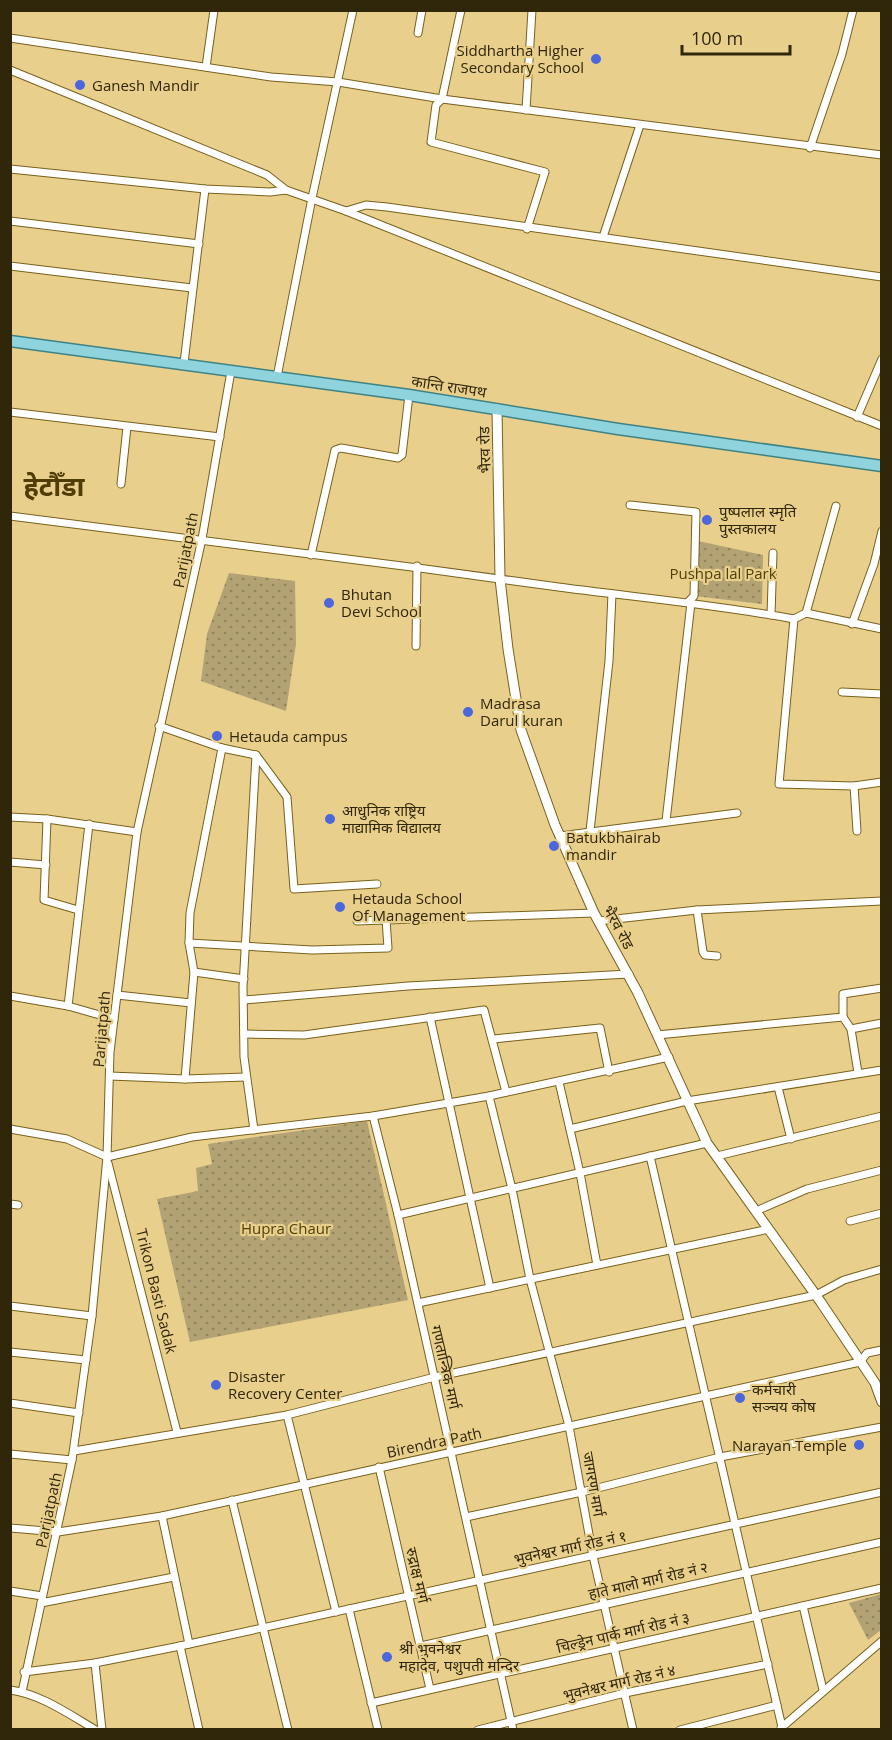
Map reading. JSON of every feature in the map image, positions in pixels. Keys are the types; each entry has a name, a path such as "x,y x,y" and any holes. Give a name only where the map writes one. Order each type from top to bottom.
{"main road":[{"name":"कान्ति राजपथ","path":"10,341 409,394 882,466"},
{"name":"भैरव रोड","path":"497,409 500,579 521,730 560,836 596,917 629,974 669,1057 707,1143 816,1295 875,1383 882,1402"}],"street":[{"path":"206,67 214,10"},
{"path":"277,377 312,198 353,10"},
{"path":"418,33 422,10"},
{"path":"461,10 442,99 436,105 431,142 545,172 527,229"},
{"path":"526,110 532,10"},
{"path":"810,148 842,54 853,10"},
{"path":"10,38 272,77 338,81 442,99 810,148 882,155"},
{"path":"10,70 267,175 286,190 346,211 882,426"},
{"path":"603,237 640,125"},
{"path":"10,169 206,189 270,192 286,190"},
{"path":"184,363 206,189"},
{"path":"346,211 366,205 882,277"},
{"path":"10,221 199,244"},
{"path":"10,266 192,288"},
{"path":"857,417 882,359"},
{"name":"Parijatpath","path":"22,1692 24,1672 58,1532 74,1451 92,1316 107,1157 114,1019 137,832 201,539 231,371"},
{"path":"311,555 335,450 341,448 398,458 402,455 409,394"},
{"path":"10,412 220,436"},
{"path":"121,484 127,427"},
{"path":"630,505 696,513 694,596 690,602 666,821"},
{"path":"806,613 836,506"},
{"path":"10,516 311,555 417,566 612,594 690,602 794,619 806,613 882,629"},
{"path":"852,624 874,564 882,531"},
{"path":"771,615 773,553"},
{"path":"416,646 417,566"},
{"path":"590,831 609,661 612,594"},
{"path":"794,619 779,784 854,786 882,782"},
{"path":"842,692 882,694"},
{"path":"159,726 222,748 256,755 287,797 294,889 377,884"},
{"path":"185,1079 194,972 189,943 190,913 222,748"},
{"path":"254,1130 246,1077 244,979 256,755"},
{"path":"854,786 857,831"},
{"path":"560,836 737,813"},
{"path":"10,817 47,819 137,832"},
{"path":"47,819 45,902 78,910"},
{"path":"68,1006 89,824"},
{"path":"10,861 46,865"},
{"path":"357,921 596,917 882,901"},
{"path":"697,910 703,952 705,955 717,956"},
{"path":"189,943 312,950 388,948 386,920"},
{"path":"194,972 244,979"},
{"path":"244,1000 408,986 629,974"},
{"path":"858,1073 851,1029 843,1017 843,994 882,988"},
{"path":"117,995 191,1003"},
{"path":"10,996 68,1006 114,1019"},
{"path":"244,1034 304,1035 484,1010 494,1039 506,1092"},
{"path":"430,1017 490,1288"},
{"path":"657,1035 843,1017"},
{"path":"851,1029 882,1023"},
{"path":"494,1039 600,1028 609,1072"},
{"path":"10,1129 67,1139 107,1157 192,1137 373,1116 489,1096 609,1072 669,1057"},
{"path":"570,1129 687,1101 882,1070"},
{"path":"110,1076 185,1079 246,1077"},
{"path":"559,1082 580,1173 597,1265"},
{"path":"778,1087 791,1139"},
{"name":"जागरण मार्ग","path":"489,1096 512,1189 530,1279 552,1353 569,1426 593,1556 633,1730"},
{"name":"गणतान्त्रिक मार्ग","path":"373,1116 398,1215 513,1726"},
{"path":"717,1156 882,1116"},
{"path":"398,1215 707,1143"},
{"path":"650,1156 768,1664 780,1728"},
{"name":"Trikon Basti Sadak","path":"107,1157 129,1236 177,1432"},
{"path":"756,1211 807,1188 882,1170"},
{"path":"850,1221 882,1213"},
{"path":"418,1303 769,1229"},
{"path":"74,1451 287,1415 435,1377 816,1295 844,1280 882,1269"},
{"path":"10,1306 92,1316"},
{"name":"Birendra Path","path":"10,1528 58,1532 162,1516 860,1362 867,1353 882,1350"},
{"path":"10,1352 86,1360"},
{"path":"10,1403 79,1413"},
{"path":"287,1415 336,1612"},
{"path":"466,1517 582,1492 720,1457 882,1427"},
{"path":"10,1454 72,1460"},
{"name":"रुद्राक्ष मार्ग","path":"379,1467 430,1689"},
{"name":"भुवनेश्वर मार्ग रोड नं १","path":"24,1672 95,1663 180,1646 882,1492"},
{"path":"232,1500 288,1730"},
{"path":"162,1516 189,1644"},
{"name":"हाते मालो मार्ग रोड नं २","path":"421,1646 882,1542"},
{"path":"10,1591 41,1600 174,1578"},
{"name":"चिल्ड्रेन पार्क मार्ग रोड नं ३","path":"371,1702 882,1588"},
{"path":"803,1606 823,1690"},
{"path":"349,1609 378,1730"},
{"path":"780,1728 882,1641"},
{"path":"180,1646 199,1730"},
{"path":"95,1663 102,1730"},
{"name":"भुवनेश्वर मार्ग रोड नं ४","path":"478,1730 513,1726 625,1693 768,1664"},
{"path":"10,1690 22,1692 96,1730"},
{"path":"680,1730 777,1705"}],"green space":[{"name":"Pushpa lal Park","path":"698,541 763,555 762,604 694,596"},
{"path":"229,573 295,581 296,644 286,711 201,681 207,634"},
{"name":"Hupra Chaur","path":"367,1121 408,1300 190,1342 157,1199 198,1191 196,1168 212,1164 208,1144"},
{"path":"881,1594 881,1630 868,1640 849,1603"}],"place":[{"name":"Siddhartha Higher Secondary School","path":"596,59"},
{"name":"Ganesh Mandir","path":"80,85"},
{"name":"पुष्पलाल स्मृति पुस्तकालय","path":"707,520"},
{"name":"Bhutan Devi School","path":"329,603"},
{"name":"Madrasa Darul kuran","path":"468,712"},
{"name":"Hetauda campus","path":"217,736"},
{"name":"आधुनिक राष्ट्रिय माद्यामिक विद्यालय","path":"330,819"},
{"name":"Batukbhairab mandir","path":"554,846"},
{"name":"Hetauda School Of Management","path":"340,907"},
{"name":"Disaster Recovery Center","path":"216,1385"},
{"name":"कर्मचारी सञ्चय कोष","path":"740,1398"},
{"name":"Narayan Temple","path":"859,1445"},
{"name":"श्री भुवनेश्वर महादेव, पशुपती मन्दिर","path":"387,1657"}],"district":[{"name":"हेटौँडा","path":"54,485"}]}
